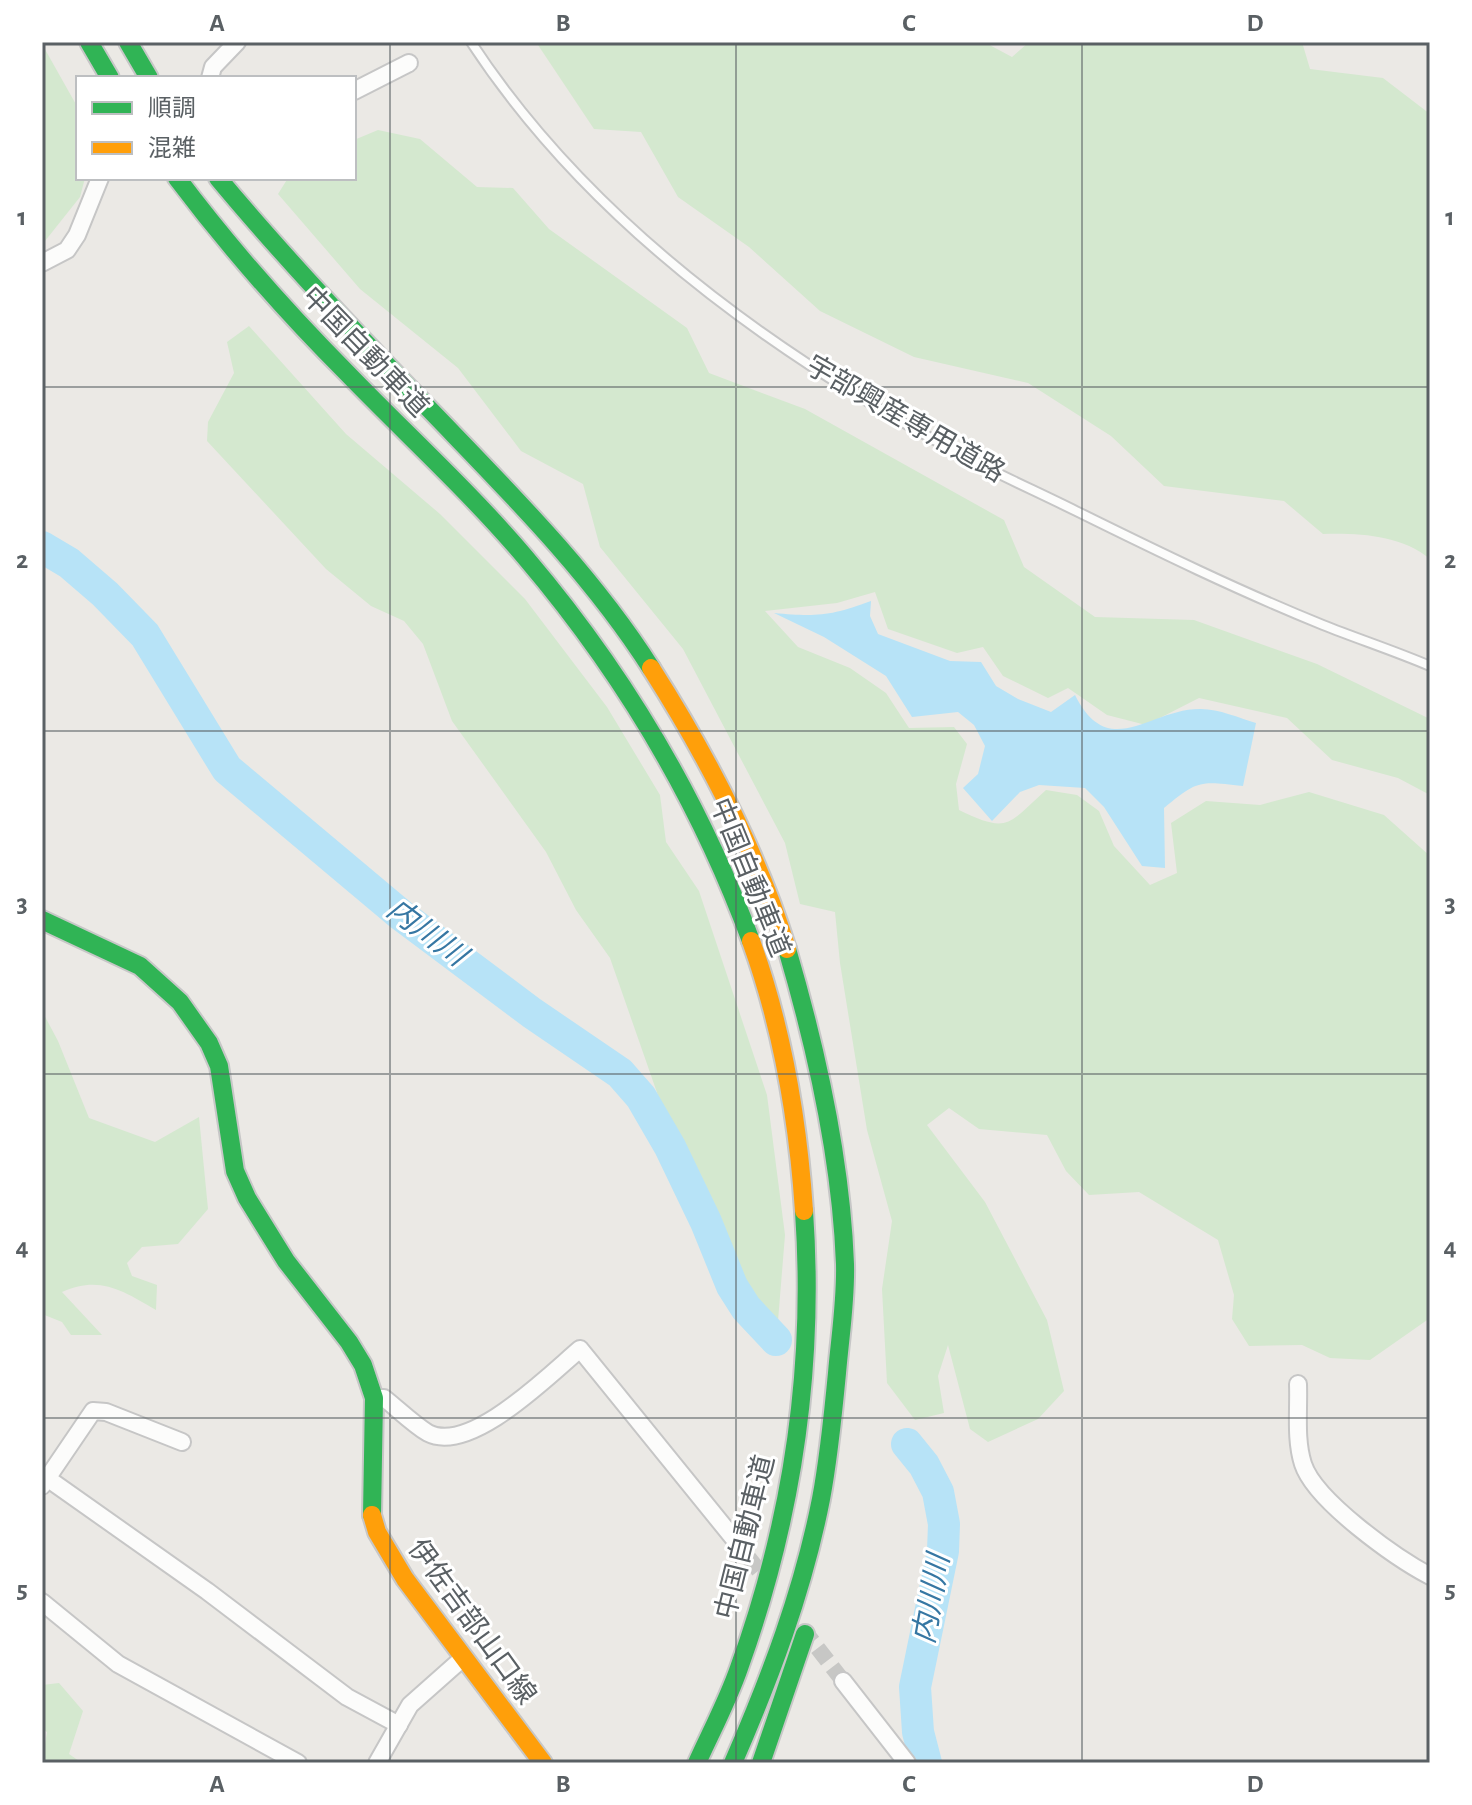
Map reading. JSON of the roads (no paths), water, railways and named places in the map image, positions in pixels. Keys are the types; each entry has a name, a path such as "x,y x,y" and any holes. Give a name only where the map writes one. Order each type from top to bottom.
{"main road":[{"path":"89,42 109,76"},
{"path":"128,42 148,76"},
{"name":"中国自動車道","path":"179,180 247,267 511,543 579,624 670,761 717,857 758,962 795,1118 807,1226 807,1327 803,1386 787,1496 760,1604 726,1699 697,1763"},
{"name":"中国自動車道","path":"220,180 333,312 535,520 655,673 701,750 751,850 786,944 820,1069 841,1217 845,1276 843,1308 828,1460 813,1534 782,1642 733,1763"},
{"name":"伊佐吉部山口線","path":"42,920 140,966 161,983 196,1021 219,1066 235,1171 247,1198 286,1261 349,1342 363,1365 374,1398 370,1489 377,1532 405,1579 543,1763"},
{"path":"818,1588 840,1475 843,1308"},
{"path":"761,1763 810,1616"}],"street":[{"path":"211,76 213,67 237,42"},
{"path":"356,90 409,63"},
{"path":"42,263 67,250 77,235 99,180"},
{"path":"374,1398 384,1398 430,1434 448,1437 467,1434 488,1424 580,1349 734,1539"},
{"path":"1298,1384 1300,1450 1304,1468 1321,1493 1400,1560 1430,1576"},
{"path":"182,1442 106,1412 93,1411 44,1482 207,1591 347,1697 399,1725"},
{"path":"42,1602 118,1664 270,1756 298,1763"},
{"path":"377,1763 410,1705 463,1658"},
{"path":"843,1681 907,1763"}],"lane":[{"name":"宇部興産専用道路","path":"471,42 520,111 628,225 706,291 815,369 961,454 1174,559 1321,624 1430,666"}],"water":[{"path":"871,601 870,616 878,634 950,661 981,662 996,686 1051,712 1075,695 1088,715 1102,726 1116,729 1182,711 1201,709 1256,723 1243,786 1208,783 1192,787 1164,808 1165,868 1142,866 1104,807 1085,788 1039,785 1020,792 992,821 963,788 978,774 985,746 974,725 958,712 912,717 886,676 824,637 774,613 823,614"}],"waterway":[{"name":"内川川","path":"42,547 69,563 145,635 227,769 401,915 532,1013 620,1073 641,1097 670,1147 732,1286 746,1308 776,1340"},
{"name":"内川川","path":"907,1444 924,1465 938,1492 944,1524 943,1551 915,1687 918,1732 926,1763"}],"tunnel":[{"path":"734,1539 770,1585"},
{"path":"803,1629 843,1681"}]}
